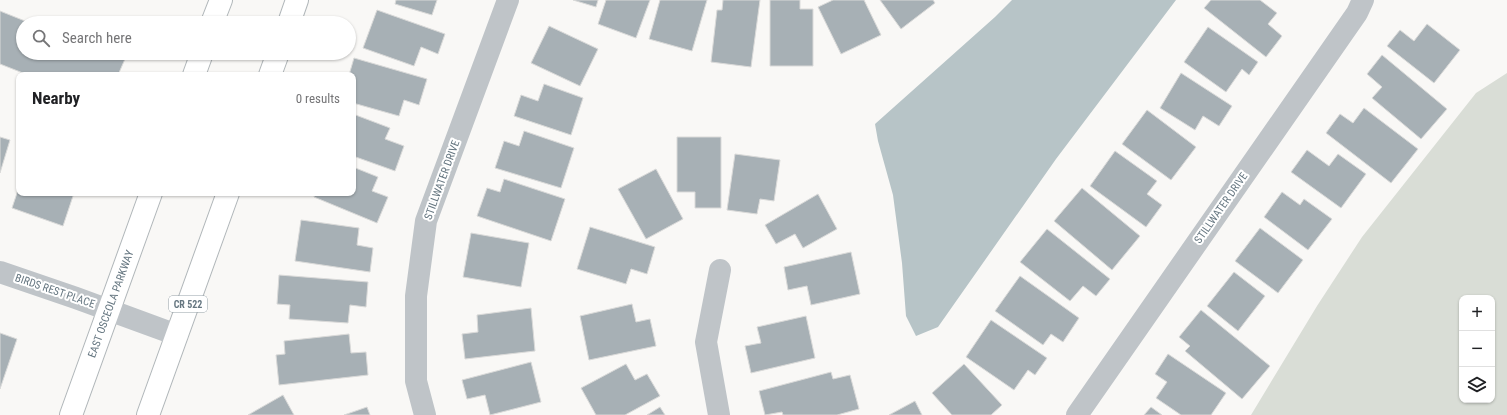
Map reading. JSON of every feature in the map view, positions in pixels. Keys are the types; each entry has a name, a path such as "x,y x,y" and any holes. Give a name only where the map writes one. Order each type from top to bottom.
{"main road":[{"path":"215,16 221,0"},
{"path":"291,16 297,0"},
{"path":"195,72 199,60"},
{"path":"271,72 275,60"},
{"name":"EAST OSCEOLA PARKWAY","path":"71,415 150,196"},
{"name":"CR 522","path":"148,415 227,196"}],"street":[{"name":"STILLWATER DRIVE","path":"425,415 416,380 416,296 426,221 508,0"},
{"name":"STILLWATER DRIVE","path":"1077,415 1357,13 1363,0"},
{"path":"719,415 706,342 720,270"},
{"name":"BIRDS REST PLACE","path":"0,272 177,335"}],"shaded area":[{"path":"1012,0 1176,0 1056,159 938,327 916,336 906,316 902,263 893,195 878,141 875,124"},
{"path":"1507,73 1507,415 1251,415 1317,306 1362,237 1476,93"}],"building":[{"path":"396,0 437,0 432,15 395,4"},
{"path":"573,0 598,0 596,7"},
{"path":"606,0 650,0 636,38 598,24"},
{"path":"660,0 707,0 692,51 649,39"},
{"path":"723,0 760,0 751,67 711,62 717,10 722,10"},
{"path":"770,0 800,0 800,9 813,9 813,66 770,66"},
{"path":"833,0 864,0 881,35 841,54 818,7"},
{"path":"880,0 933,0 935,3 901,29"},
{"path":"1211,0 1260,0 1277,13 1268,24 1282,36 1266,57 1204,8"},
{"path":"377,10 445,34 438,54 421,47 414,66 363,48"},
{"path":"0,11 16,17 16,60 125,60 119,72 20,72 0,64"},
{"path":"1427,24 1460,50 1434,83 1387,46 1400,30 1414,41"},
{"path":"549,26 598,49 580,86 531,63"},
{"path":"1208,27 1258,62 1249,75 1242,69 1226,92 1184,62"},
{"path":"1382,55 1447,109 1421,139 1372,98 1382,87 1367,74"},
{"path":"356,59 427,79 419,105 404,100 399,116 356,104 356,72 350,72 353,60 356,60"},
{"path":"1181,73 1232,106 1219,126 1203,116 1195,130 1160,108"},
{"path":"544,84 583,98 571,135 514,116 521,95 538,101"},
{"path":"1364,108 1418,149 1391,183 1326,133 1340,114 1353,123"},
{"path":"1147,110 1196,147 1171,180 1122,144"},
{"path":"356,115 390,128 385,139 404,146 395,171 356,157"},
{"path":"524,131 574,148 561,188 495,168 504,141 519,146"},
{"path":"0,137 10,140 0,173"},
{"path":"677,137 721,137 721,208 695,208 695,192 677,192"},
{"path":"1307,150 1329,166 1338,154 1366,174 1341,208 1291,172"},
{"path":"1115,151 1157,181 1147,194 1162,205 1146,227 1090,186"},
{"path":"735,154 780,160 774,201 760,199 757,214 727,210"},
{"path":"356,168 378,177 372,191 388,197 377,223 314,197 356,196"},
{"path":"656,169 683,219 646,239 618,189"},
{"path":"504,179 565,199 551,241 477,216 487,188 500,192"},
{"path":"1082,188 1140,236 1112,270 1054,221"},
{"path":"1282,192 1300,205 1304,199 1332,219 1308,250 1264,217"},
{"path":"818,194 837,229 803,248 795,234 776,244 765,225"},
{"path":"16,196 73,196 63,226 12,208"},
{"path":"301,220 359,228 357,245 373,248 370,272 295,261"},
{"path":"590,227 655,247 647,274 631,269 626,284 577,269"},
{"path":"1260,228 1303,260 1278,293 1235,261"},
{"path":"1047,229 1110,279 1096,296 1083,286 1070,301 1020,262"},
{"path":"471,233 529,243 521,287 463,277"},
{"path":"851,252 860,294 811,305 807,286 788,290 784,267"},
{"path":"1234,272 1265,296 1238,331 1207,306"},
{"path":"279,275 368,282 366,307 350,305 348,323 289,319 290,305 277,304"},
{"path":"1020,276 1079,318 1063,342 1051,334 1043,345 995,311"},
{"path":"632,304 636,322 650,319 656,346 589,360 580,316"},
{"path":"531,308 535,351 465,359 462,334 478,332 477,315"},
{"path":"1201,310 1270,366 1242,399 1185,351 1190,346 1179,337"},
{"path":"806,316 815,358 751,373 745,346 761,343 757,327"},
{"path":"991,320 1047,358 1035,375 1028,370 1014,390 966,357"},
{"path":"0,333 17,339 0,389"},
{"path":"349,334 351,353 366,352 368,375 279,385 276,355 285,354 284,341"},
{"path":"1168,354 1226,393 1211,415 1181,415 1156,398 1167,382 1155,374"},
{"path":"531,362 541,402 490,415 485,395 467,399 462,380"},
{"path":"626,364 635,380 647,374 660,396 625,415 596,415 581,388"},
{"path":"964,364 1002,405 991,415 952,415 932,393"},
{"path":"831,372 833,379 850,375 859,409 837,415 783,415 782,412 765,415 759,391"},
{"path":"283,395 294,415 248,415"},
{"path":"915,401 922,415 889,415"},
{"path":"367,407 370,415 344,415"},
{"path":"660,407 665,415 647,415"},
{"path":"1151,407 1162,415 1144,415"}]}
